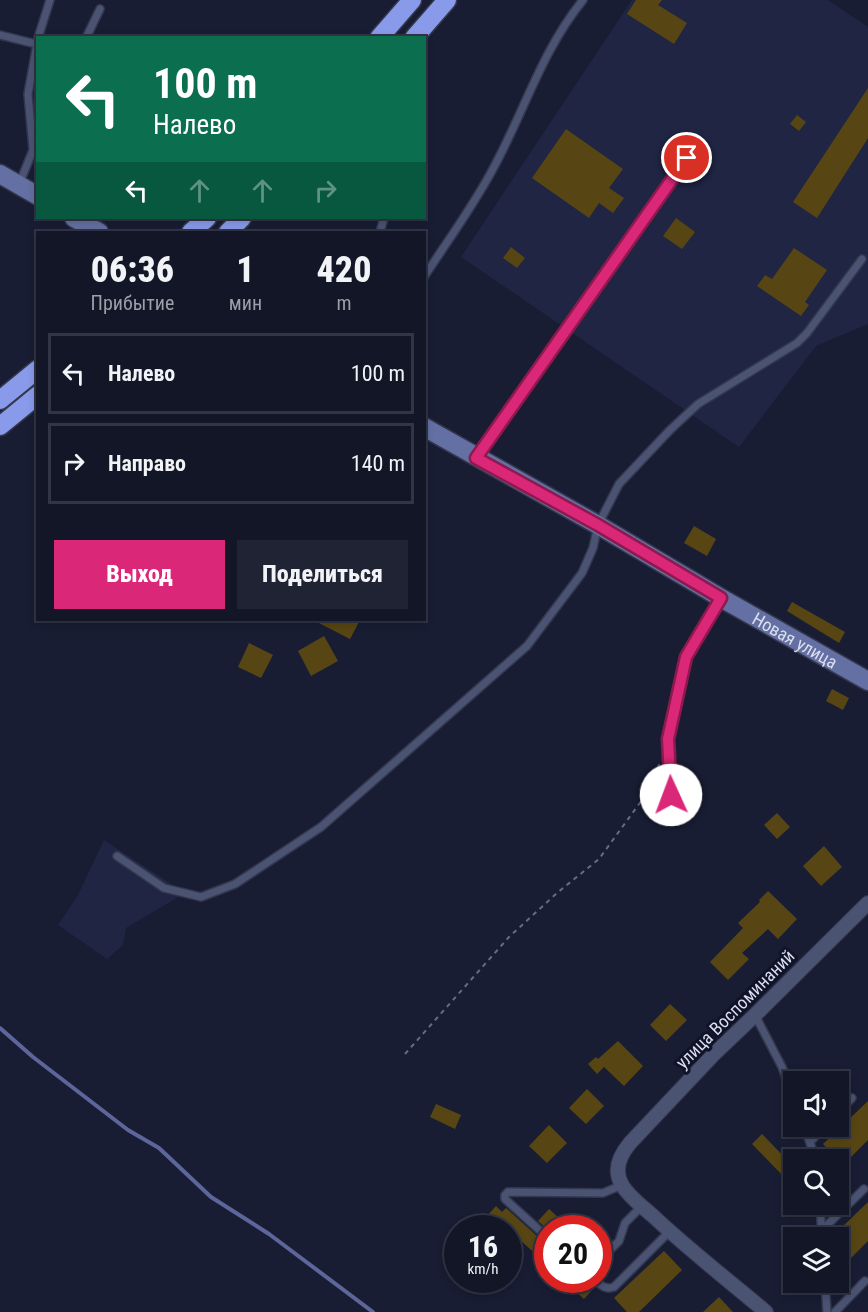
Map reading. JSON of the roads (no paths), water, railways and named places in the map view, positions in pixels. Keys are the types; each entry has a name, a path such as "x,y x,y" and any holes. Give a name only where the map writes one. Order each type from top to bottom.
{"highway":[{"path":"381,36 412,0"},
{"path":"416,36 447,0"},
{"path":"192,231 206,219"},
{"path":"0,400 36,371"},
{"path":"0,426 36,397"}],"main road":[{"path":"0,174 36,195"},
{"path":"76,219 97,231"},
{"name":"Новая улица","path":"426,428 868,681"}],"street":[{"name":"улица Воспоминаний","path":"622,1185 618,1162 630,1143 712,1055 868,903"},
{"path":"622,1185 669,1232 766,1312"}],"lane":[{"path":"38,36 50,0"},
{"path":"426,274 495,166 546,56 563,26 584,0"},
{"path":"87,36 100,9"},
{"path":"0,35 36,40"},
{"path":"33,149 28,94 36,46"},
{"path":"19,185 36,142"},
{"path":"476,458 687,158"},
{"path":"117,856 164,888 201,897 235,884 321,827 527,646 582,573 593,548 598,525 619,484 698,404 797,343 862,259"},
{"path":"684,814 671,795 668,739 686,657 721,598"},
{"path":"755,1015 784,1071"},
{"path":"849,1101 852,1098"},
{"path":"808,1137 812,1149"},
{"path":"810,1142 815,1137"},
{"path":"534,1226 505,1199 508,1192 603,1193 622,1185"},
{"path":"828,1227 864,1189"},
{"path":"612,1248 619,1241 625,1223 642,1206"},
{"path":"612,1288 669,1232"},
{"path":"835,1312 865,1281"},
{"path":"826,1293 828,1312"}],"waterway":[{"path":"0,1028 33,1057 128,1130 159,1148 211,1197 269,1234 373,1312"}]}
